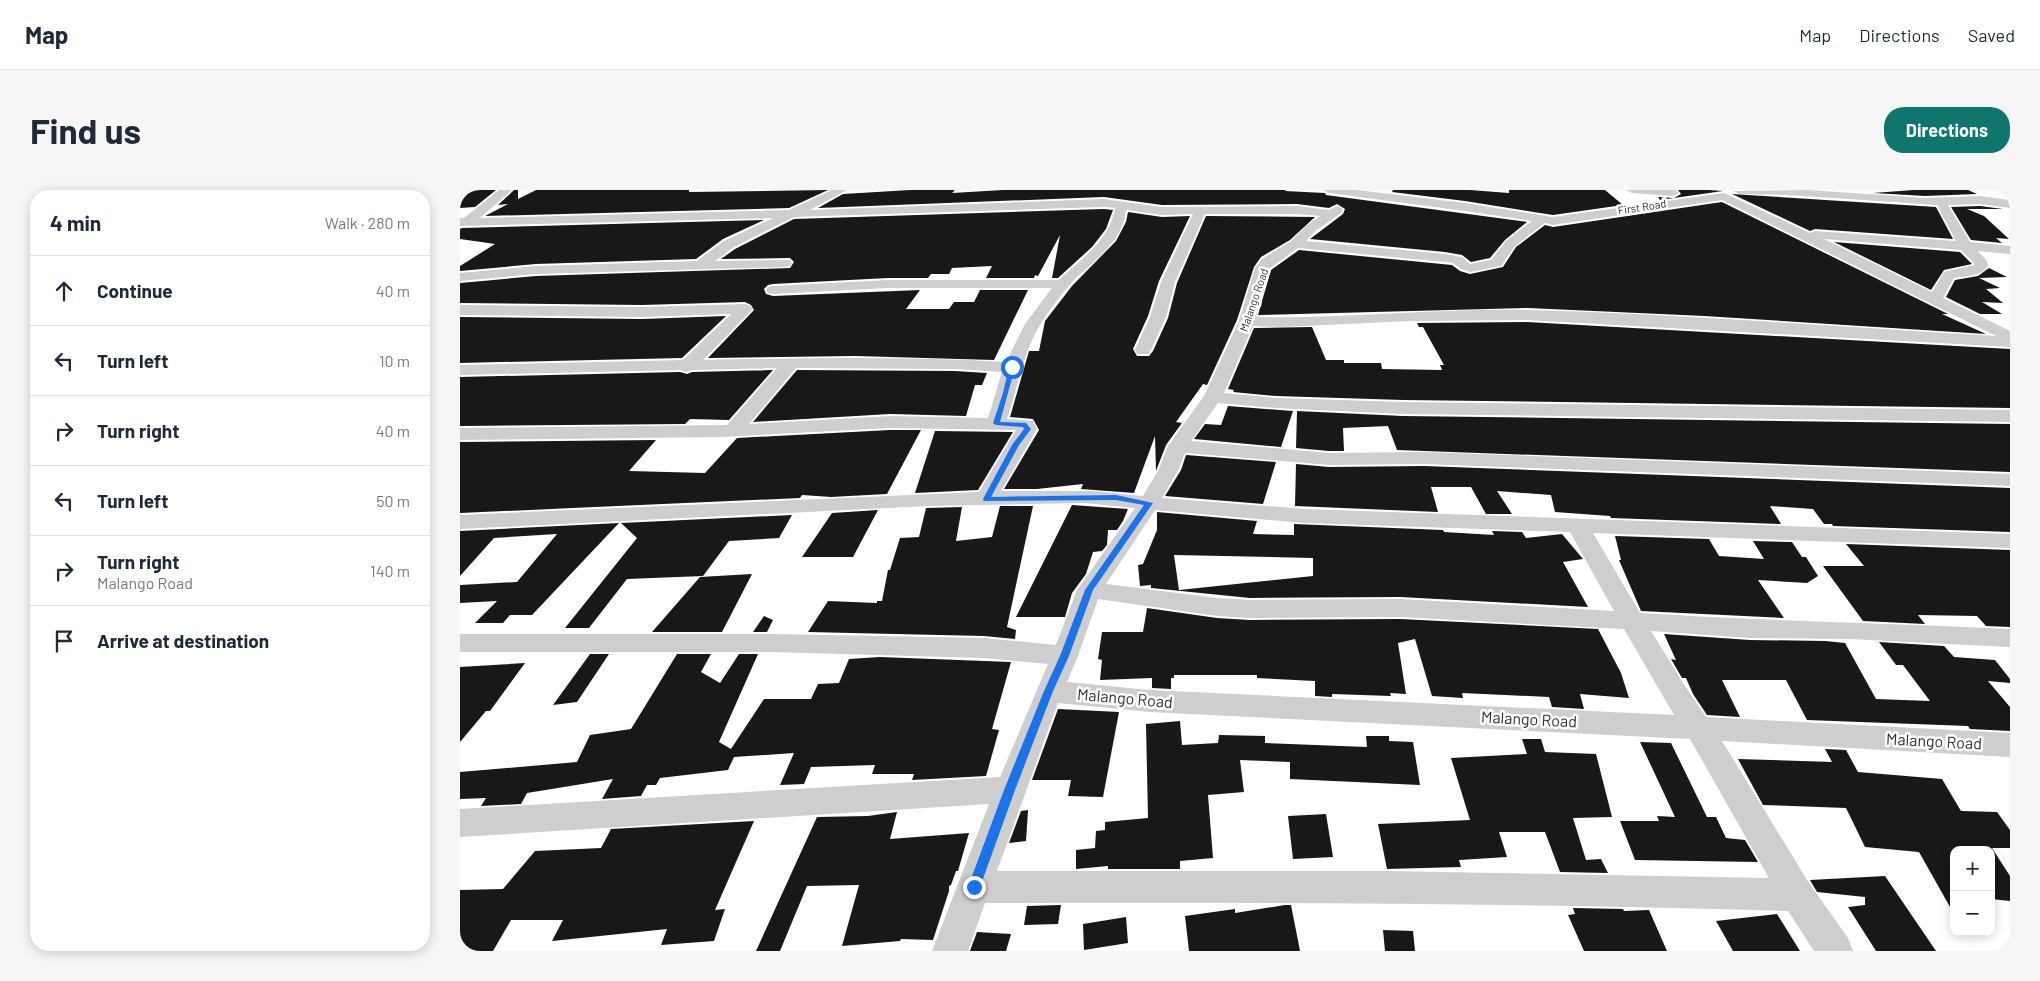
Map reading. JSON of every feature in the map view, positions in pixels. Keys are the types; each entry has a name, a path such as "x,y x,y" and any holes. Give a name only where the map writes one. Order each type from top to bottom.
{"street":[{"path":"464,222 506,190"},
{"path":"701,265 729,244 841,190"},
{"name":"First Road","path":"1329,190 1366,192 1561,221 1718,197"},
{"path":"1632,190 1718,197 1805,234 2010,337"},
{"path":"1718,197 1739,190 1941,202 1974,200 2010,204"},
{"name":"Malango Road","path":"950,951 1010,790 1049,691 1065,656 1089,590 1149,503 1169,469 1178,446 1213,397 1247,321 1262,268 1267,262 1296,244 1310,229 1366,192"},
{"path":"1121,204 1139,196"},
{"path":"1934,299 1949,275 1977,270 1982,266 1980,261 1965,246 1941,202"},
{"path":"464,222 656,219 1078,203 1121,204 1153,210 1200,212 1297,210 1331,214"},
{"path":"996,423 1012,367 1023,342 1063,284 1108,242 1121,217 1121,204"},
{"path":"1143,350 1158,317 1168,282 1186,239 1200,212"},
{"path":"1296,244 1445,258 1457,260 1460,264 1474,269 1496,263 1500,255 1517,236 1544,219"},
{"path":"1805,234 2010,250"},
{"path":"460,277 518,271 786,263"},
{"path":"773,290 888,284 1063,284"},
{"path":"460,310 642,312 745,310 686,367"},
{"path":"1247,321 1281,322 1410,316 1527,315 2010,342"},
{"path":"460,370 686,367 791,363 955,364 1012,367"},
{"path":"734,429 791,363"},
{"path":"1213,397 1276,403 1403,408 2010,416"},
{"path":"460,434 734,429 890,422 1026,425 1027,429 986,499"},
{"path":"1178,446 1330,459 1434,458 2010,480"},
{"path":"460,522 986,499 1116,498 1149,503 1304,516 2010,541"},
{"path":"1578,525 1675,694 1700,729 1797,895 1835,951"},
{"path":"1089,590 1242,609 1400,608 1750,629 1848,630 2010,638"},
{"path":"460,643 771,643 984,648 1065,656"},
{"name":"Malango Road","path":"1049,691 1150,701 1540,719 2010,745"},
{"path":"460,823 1010,790"},
{"path":"974,887 1326,886 1495,890 1646,890 1797,895"}],"building":[{"path":"460,190 496,190 475,207 460,208"},
{"path":"514,190 518,190 518,199 536,190 689,190 689,192 828,190 789,208 485,216 508,204 498,205"},
{"path":"910,190 955,190 952,193 1003,190 1286,190 1325,193 1326,195 1527,222 1505,240 1490,258 1471,262 1462,255 1445,252 1310,239 1343,214 1345,209 1337,204 1329,208 1297,204 1162,205 1104,197 818,208 843,194"},
{"path":"1393,190 1470,190 1509,193 1509,190 1605,190 1623,205 1553,215 1392,192"},
{"path":"1678,190 1723,191 1674,198 1681,194"},
{"path":"1913,190 1968,190 1977,194 1925,196 1873,193"},
{"path":"1732,194 1936,207 1953,239 1815,229 1810,231"},
{"path":"1658,197 1674,198 1660,200"},
{"path":"1722,202 1948,314 1942,314 1986,334 1704,316 1528,308 1258,315 1271,270 1299,250 1452,265 1460,271 1470,274 1503,267 1516,247 1545,225 1553,227"},
{"path":"1980,206 2003,209 1967,209 1984,216 2009,239 1996,238 2002,243 1971,240 1951,207"},
{"path":"1113,210 1106,229 1092,247 1058,278 1052,278 1060,235 1038,276 1035,275 1034,278 986,278 992,266 952,268 949,274 931,274 928,278 888,278 773,284 768,285 764,289 766,294 773,296 920,290 906,309 949,309 954,302 974,302 980,290 1028,290 994,360 855,356 708,358 754,310 751,305 745,302 642,305 460,303 460,283 536,276 790,268 794,262 790,258 721,259 735,249 794,219"},
{"path":"1128,212 1162,217 1190,216 1159,281 1148,316 1133,349 1137,356 1149,356 1153,351 1168,318 1177,283 1206,216 1315,217 1290,240 1261,257 1254,267 1237,320 1207,385 1203,384 1176,422 1182,423 1166,445 1156,471 1155,436 1134,493 1081,489 1083,484 1037,489 1004,489 1039,430 1033,419 1010,417 1029,351 1039,351 1045,321 1072,286 1116,241 1126,222"},
{"path":"764,220 723,239 696,259 536,264 460,271 460,266 495,244 460,239 460,229 462,228"},
{"path":"1834,242 1960,252 1972,264 1944,270 1931,290"},
{"path":"1989,268 2007,277 1979,278 2000,288 1986,289 2003,303 1982,302 2002,314 1980,314 1946,297 1955,280 1978,276"},
{"path":"726,316 682,358 460,363 460,317 642,319"},
{"path":"1527,322 2010,349 2010,408 1403,400 1276,396 1233,392 1234,390 1228,389 1254,328 1312,327 1326,360 1344,360 1344,363 1381,363 1382,369 1442,370 1440,365 1444,365 1423,327 1419,327 1417,323"},
{"path":"773,370 729,420 690,419 685,424 460,426 460,377 680,372 687,374 692,372"},
{"path":"797,370 987,373 982,385 975,385 966,416 890,414 753,422"},
{"path":"1228,406 1293,411 1281,447 1194,439 1205,424 1221,425"},
{"path":"1297,411 1403,416 2010,424 2010,472 1397,450 1388,426 1343,428 1344,451 1329,451 1296,448"},
{"path":"921,430 887,494 831,497 802,495 800,498 460,513 460,442 656,440 629,471 705,473 737,438"},
{"path":"935,431 1013,432 978,490 915,493"},
{"path":"1186,455 1276,462 1263,504 1165,496 1181,470"},
{"path":"1296,464 1329,467 1424,466 2010,488 2010,532 1833,526 1832,524 1824,524 1813,509 1770,506 1781,524 1611,518 1610,516 1555,512 1551,495 1497,491 1512,514 1486,514 1471,487 1431,487 1438,512 1295,506"},
{"path":"1072,505 1128,509 1117,530 1108,530 1107,545 1102,551 1093,552 1086,574 1072,593 1065,617 1016,617"},
{"path":"1000,506 1033,506 1007,627 1016,630 1015,639 984,636 808,632 828,601 877,603 877,601 882,601 888,570 890,570 900,538 919,537 926,508 962,507 956,541 992,537"},
{"path":"878,510 853,557 802,557 832,513"},
{"path":"1157,512 1257,521 1253,534 1294,535 1294,524 1443,530 1444,532 1494,535 1492,531 1522,532 1526,538 1562,534 1583,559 1563,562 1588,607 1400,597 1250,598 1151,588 1151,585 1140,586 1138,565 1143,564 1157,530","holes":["1174,555 1313,558 1313,576 1179,590"]},
{"path":"792,515 779,538 729,541 703,576 627,579 589,628 565,628 637,538 621,523"},
{"path":"619,523 532,615 510,615 503,623 475,623 497,601 460,603 460,585 517,582 557,534 494,538 460,576 460,531"},
{"path":"1615,536 1709,539 1719,556 1764,559 1753,541 1792,542 1802,557 1806,557 1818,576 1807,583 1758,580 1784,618 1641,611 1619,560 1621,560"},
{"path":"1846,544 2010,550 2010,627 1986,626 1977,616 1918,615 1925,624 1863,621 1823,566 1864,566"},
{"path":"752,574 722,632 652,632 700,577"},
{"path":"1147,608 1217,618 1250,620 1400,619 1598,629 1621,673 1629,698 1580,694 1584,709 1552,707 1549,697 1462,693 1463,698 1432,696 1415,639 1398,643 1406,694 1390,693 1391,696 1332,694 1332,697 1315,696 1315,681 1257,678 1257,675 1174,675 1174,678 1171,678 1171,689 1152,688 1152,678 1100,680 1102,660 1098,659 1102,632 1143,632"},
{"path":"764,616 773,620 767,632 753,632"},
{"path":"1664,634 1750,640 1845,643 1876,699 1930,701 1903,665 1896,665 1879,642 1944,646 1954,657 1995,660 2010,679 2010,683 1988,681 2010,707 2010,731 1970,729 1968,726 1807,720 1786,680 1722,680 1740,717 1707,715 1693,694 1686,678 1682,678 1671,659 1676,660"},
{"path":"590,654 609,654 577,702 553,705"},
{"path":"677,654 711,654 701,672 720,683 739,654 758,654 719,742 731,749 764,699 811,699 818,684 839,683 849,659 880,657 1011,662 992,729 999,730 986,776 912,780 914,774 872,774 875,765 811,767 804,784 780,785 794,753 734,757 728,770 660,778 656,785 647,785 641,796 602,799 613,779 527,793 521,804 481,806 486,798 460,799 460,772 577,762 590,735 631,729"},
{"path":"525,663 490,711 486,711 460,742 460,667"},
{"path":"1058,709 1119,712 1103,797 1068,796 1071,780 1032,780"},
{"path":"1180,721 1182,745 1218,743 1219,735 1265,736 1265,743 1367,747 1366,736 1389,736 1389,741 1413,742 1420,785 1290,779 1290,762 1240,760 1244,792 1208,795 1213,858 1180,861 1180,869 1108,869 1108,866 1076,869 1076,850 1095,848 1096,831 1105,830 1105,822 1148,818 1146,724"},
{"path":"1522,739 1541,739 1545,752 1596,754 1612,817 1573,818 1586,860 1601,859 1608,873 1560,872 1545,832 1499,832 1507,857 1459,860 1461,867 1387,869 1378,824 1470,820 1451,758 1527,754"},
{"path":"1640,742 1671,743 1707,817 1716,817 1726,838 1745,840 1758,862 1635,860 1620,821 1659,821 1657,816 1675,817"},
{"path":"1825,749 1846,750 1858,772 1942,779 1961,811 1997,812 2010,830 2010,848 1950,846 1950,907 1919,852 1865,847 1846,808 1763,805 1738,759 1832,762"},
{"path":"1028,810 1026,841 1009,843 1021,811"},
{"path":"897,812 890,839 969,833 958,871 956,871 949,886 933,940 901,939 900,941 842,946 859,885 807,886 780,951 756,951 817,817 868,816"},
{"path":"1326,814 1333,857 1293,859 1288,816"},
{"path":"754,821 715,910 725,909 714,941 661,945 667,929 552,941 563,920 511,920 493,951 460,951 460,890 503,889 535,851 601,848 611,829"},
{"path":"1995,853 2010,876 2010,901 1995,899"},
{"path":"1885,876 1936,951 1876,951 1848,907 1865,905 1865,897 1817,892 1810,880"},
{"path":"1061,905 1058,924 1024,925 1027,906"},
{"path":"1291,905 1300,951 1189,951 1185,916 1235,909 1235,913"},
{"path":"1573,908 1623,909 1624,911 1649,910 1667,951 1584,951 1568,915 1575,914"},
{"path":"1777,914 1800,951 1733,951 1716,921"},
{"path":"1126,917 1128,943 1084,950 1083,924"},
{"path":"1383,930 1413,931 1415,951 1385,951"},
{"path":"977,932 1011,934 1006,951 970,951"}],"route":[{"path":"974,887 1089,590 1149,503 1116,498 1082,497 986,499 1027,429 1026,425 996,423 1001,411 1012,367"}]}
